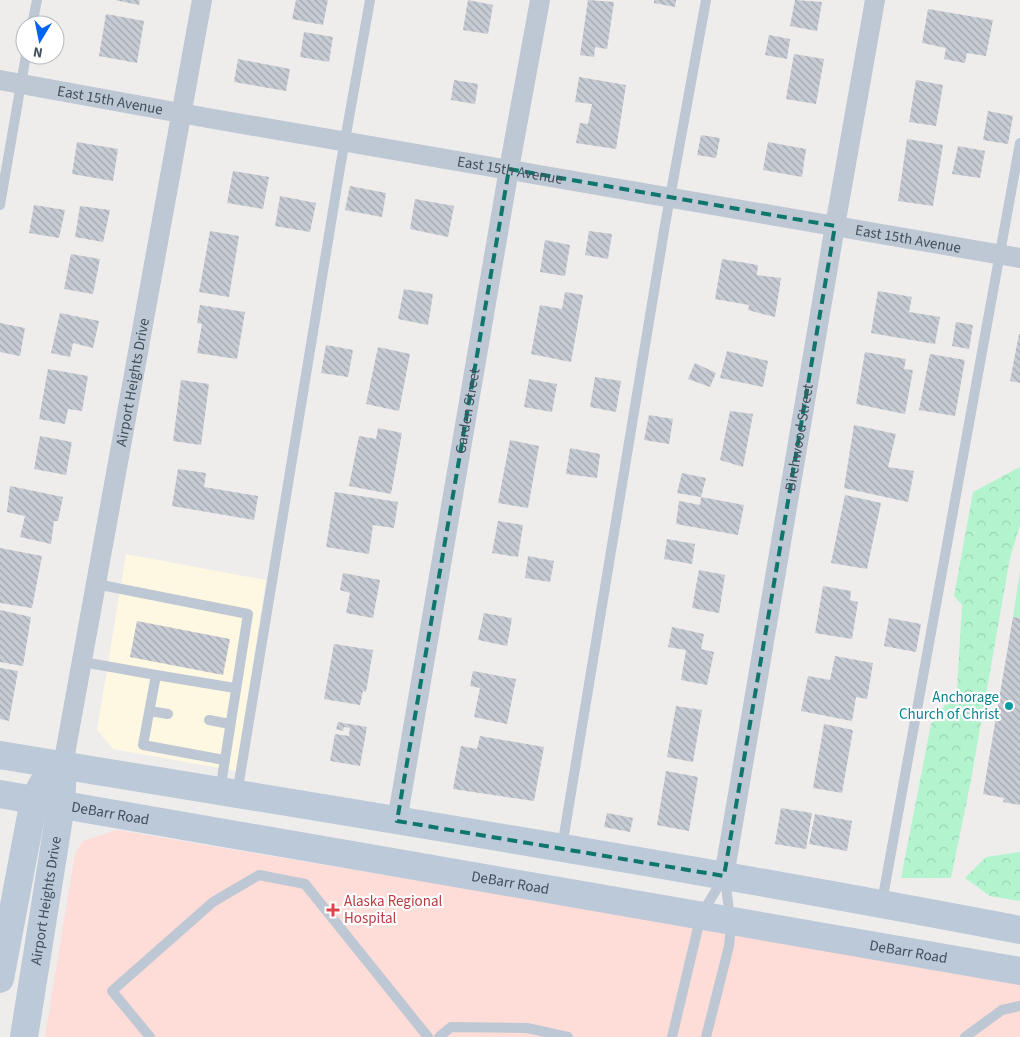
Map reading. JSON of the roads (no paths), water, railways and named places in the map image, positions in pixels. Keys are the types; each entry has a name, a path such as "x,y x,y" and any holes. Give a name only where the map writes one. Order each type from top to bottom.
{"main road":[{"path":"0,755 562,848 1020,930"},
{"name":"Airport Heights Drive","path":"0,978 34,800 42,786 63,765"},
{"name":"Airport Heights Drive","path":"24,1037 61,805 63,765"},
{"name":"DeBarr Road","path":"0,794 1020,971"}],"street":[{"name":"Airport Heights Drive","path":"63,765 183,113 202,0"},
{"name":"Garden Street","path":"397,821 509,169 540,0"},
{"name":"Birchwood Street","path":"724,876 875,0"},
{"name":"East 15th Avenue","path":"0,80 1020,258"}],"lane":[{"path":"34,15 36,0"},
{"path":"228,793 370,0"},
{"path":"562,848 670,197 706,0"},
{"path":"0,205 24,65"},
{"path":"882,904 1020,143"},
{"path":"96,584 248,614 224,760 228,793"},
{"path":"83,662 235,688"},
{"path":"156,675 143,745 224,760"},
{"path":"150,711 168,714"},
{"path":"209,720 230,724"},
{"path":"150,1037 112,991 213,902 259,875 305,884 428,1037"},
{"path":"672,1037 701,915 724,876"},
{"path":"706,1037 729,946 730,920 724,876"},
{"path":"965,1037 1002,1010 1020,1006"},
{"path":"439,1037 451,1027 527,1028 568,1037"}],"place":[{"name":"Anchorage Church of Christ","path":"1009,706"},
{"name":"Alaska Regional Hospital","path":"333,910"}]}
